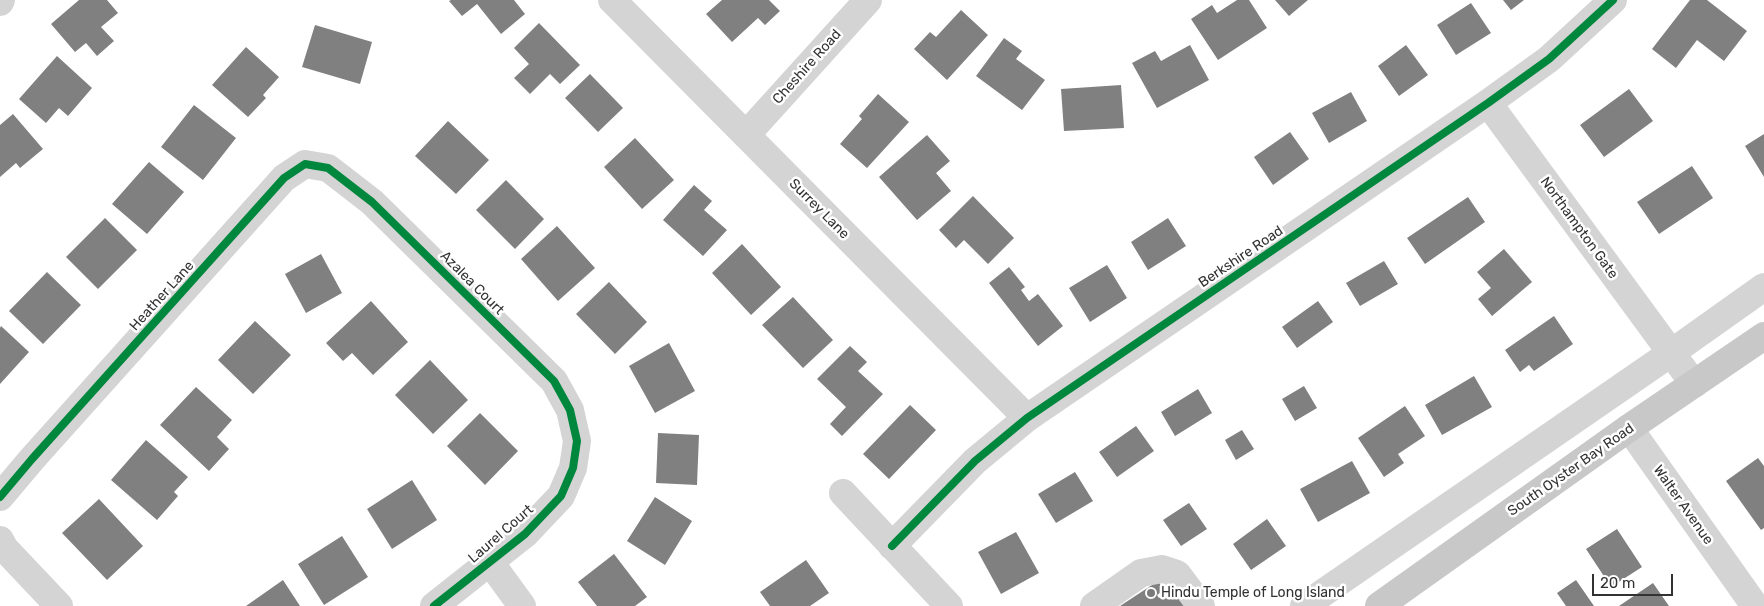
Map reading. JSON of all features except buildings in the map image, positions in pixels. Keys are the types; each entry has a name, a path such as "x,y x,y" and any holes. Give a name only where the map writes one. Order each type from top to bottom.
{"main road":[{"name":"South Oyster Bay Road","path":"1379,606 1629,428 1764,336"}],"street":[{"name":"Surrey Lane","path":"612,0 1027,418"},
{"name":"Cheshire Road","path":"746,135 868,0"},
{"name":"Berkshire Road","path":"892,546 975,461 1027,418 1488,103 1549,59 1613,0"},
{"name":"Northampton Gate","path":"1488,103 1694,384"},
{"name":"Heather Lane","path":"0,497 284,178 305,164 319,166"},
{"name":"Azalea Court","path":"319,166 328,168 372,202 554,381 570,410 577,441"},
{"path":"1304,606 1764,287"},
{"name":"Walter Avenue","path":"1629,428 1754,606"},
{"name":"Laurel Court","path":"434,606 525,534 561,496 573,468 577,441"},
{"path":"843,493 948,606"},
{"path":"0,540 5,549 58,606"},
{"path":"490,562 522,606"},
{"path":"1094,606 1141,573 1162,569 1177,574 1201,606"}],"cycle path":[{"path":"892,546 975,461 1027,418 1488,103 1549,59 1613,0"},
{"path":"0,497 284,178 305,164 328,168 372,202 554,381 570,410 577,441 573,468 561,496 525,534 434,606"}],"place":[{"name":"Hindu Temple of Long Island","path":"1151,593"}]}
